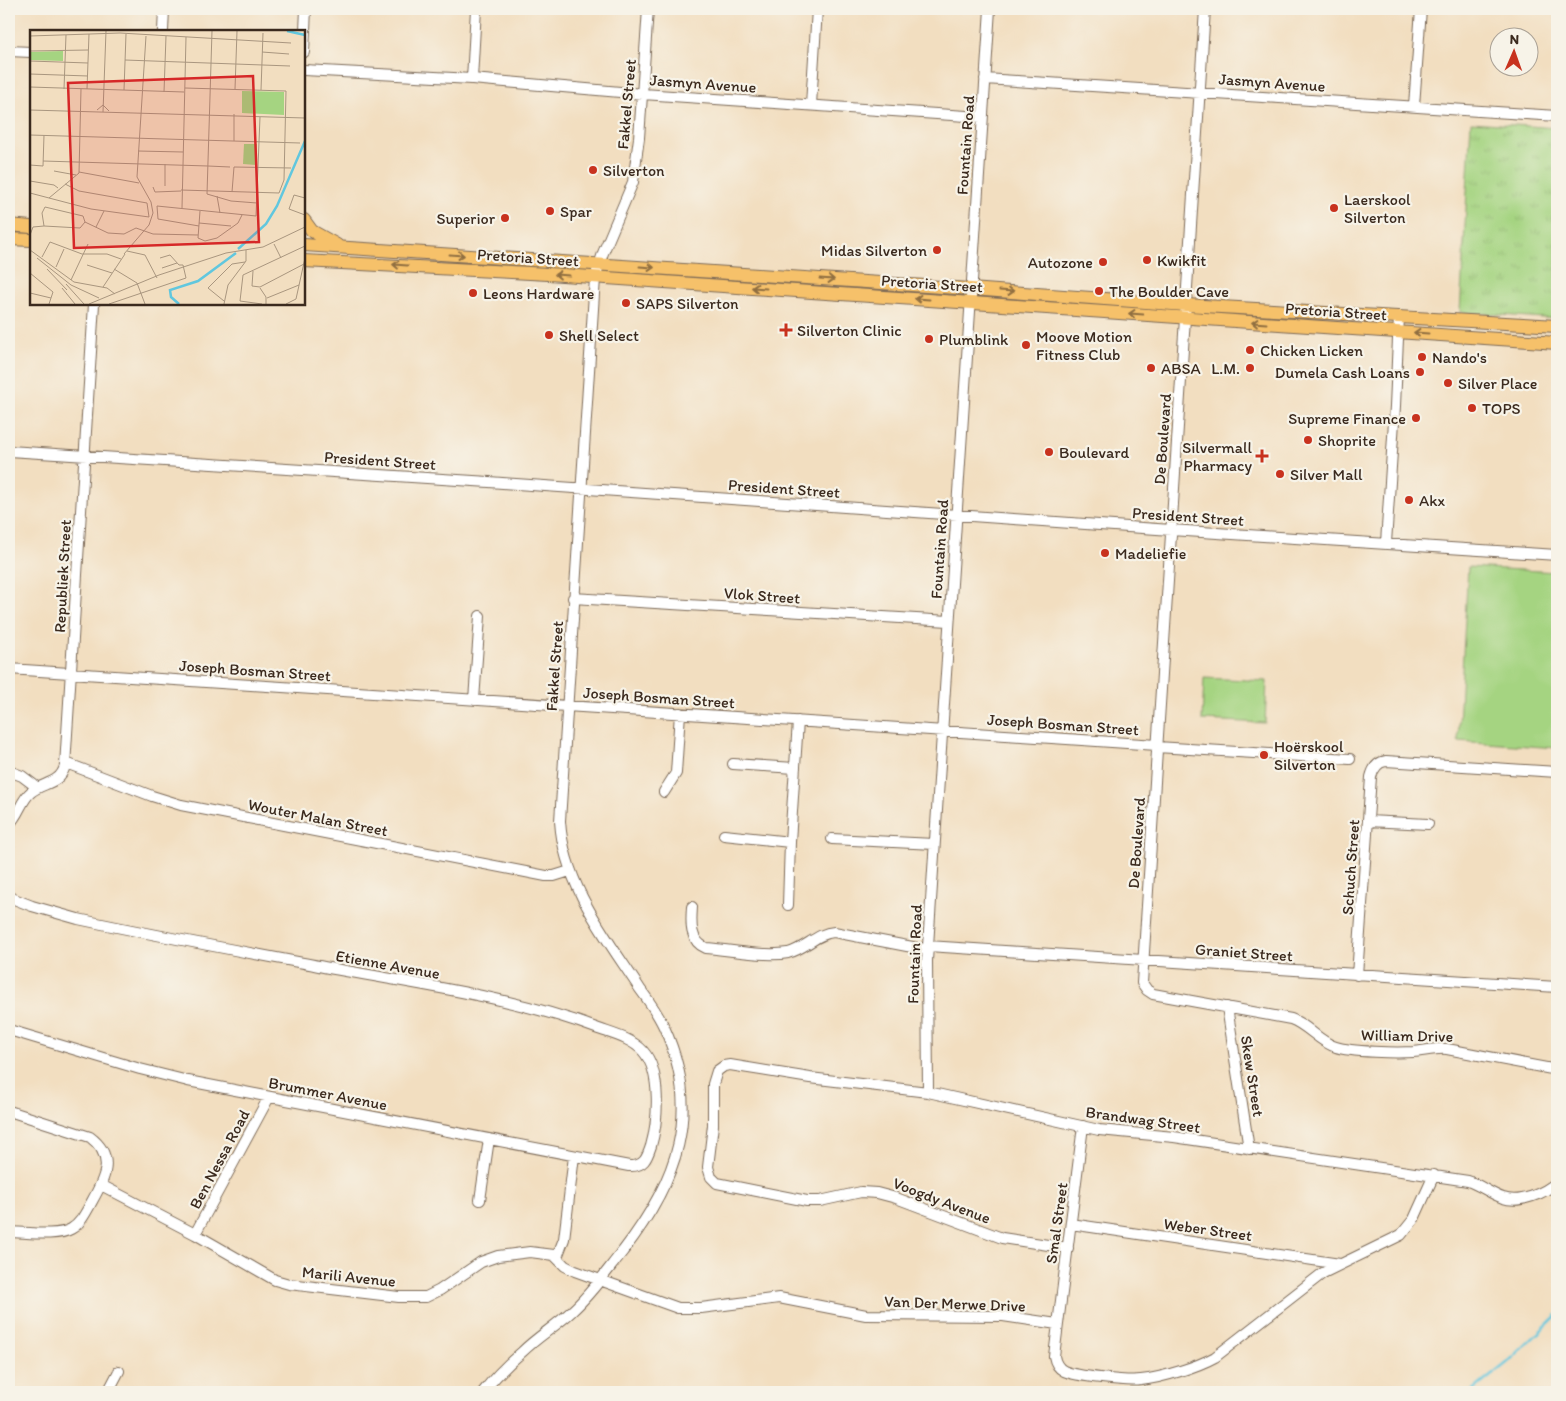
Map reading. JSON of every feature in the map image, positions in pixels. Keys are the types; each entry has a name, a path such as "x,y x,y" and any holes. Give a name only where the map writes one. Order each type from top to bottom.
{"main road":[{"path":"305,221 312,231 342,248"},
{"path":"9,225 30,227"},
{"path":"9,239 30,240"},
{"name":"Pretoria Street","path":"305,245 599,264 1185,312 1399,332 1555,342"},
{"name":"Pretoria Street","path":"305,261 383,264 596,278 971,295"},
{"name":"Pretoria Street","path":"1185,312 1399,316 1557,326"},
{"path":"1428,318 1441,327 1542,335 1555,342"}],"street":[{"path":"163,30 164,9"},
{"path":"305,30 306,9"},
{"path":"472,80 476,9"},
{"name":"Fakkel Street","path":"520,1353 571,1312 600,1280 641,1227 666,1183 675,1160 682,1120 682,1093 675,1056 663,1025 584,902 570,871 560,821 573,598 596,278 599,264 633,182 638,153 648,9"},
{"path":"811,105 817,9"},
{"name":"Fountain Road","path":"928,1092 928,948 990,9"},
{"name":"De Boulevard","path":"1146,990 1142,981 1143,960 1205,9"},
{"path":"1414,106 1421,9"},
{"path":"9,51 30,52"},
{"name":"Jasmyn Avenue","path":"305,70 982,116"},
{"name":"Jasmyn Avenue","path":"985,79 1557,116"},
{"name":"Republiek Street","path":"66,763 94,305"},
{"path":"1386,543 1399,316"},
{"name":"President Street","path":"9,451 1557,555"},
{"name":"Vlok Street","path":"573,598 949,621"},
{"path":"474,700 480,616"},
{"name":"Joseph Bosman Street","path":"9,668 1350,758"},
{"path":"664,792 676,773 680,713"},
{"path":"788,905 798,721"},
{"name":"Schuch Street","path":"1357,975 1371,778 1372,771 1378,764 1385,761 1398,761 1557,772"},
{"path":"9,824 27,796 59,777 64,771 66,763"},
{"name":"Wouter Malan Street","path":"66,763 152,796 182,805 546,876 554,876 570,871"},
{"path":"733,764 795,768"},
{"path":"9,772 22,776 38,788"},
{"path":"1368,821 1428,824"},
{"path":"724,835 790,842"},
{"path":"832,839 934,844"},
{"name":"Etienne Avenue","path":"9,897 64,916 93,923 531,1007 570,1018 630,1041 643,1052 651,1064 658,1104 656,1127 644,1162"},
{"name":"Graniet Street","path":"692,907 691,923 694,936 700,945 706,948 788,953 826,934 834,932 928,948 1557,987"},
{"name":"William Drive","path":"1146,990 1153,994 1291,1018 1324,1041 1341,1048 1411,1052 1447,1049 1557,1070"},
{"name":"Skew Street","path":"1227,1007 1249,1149"},
{"name":"Brummer Avenue","path":"9,1030 160,1075 629,1166 640,1166 644,1162"},
{"name":"Brandwag Street","path":"720,1068 726,1065 736,1065 818,1079 928,1092 1099,1130 1174,1137 1434,1175 1468,1181 1507,1199 1523,1198 1538,1194 1557,1182"},
{"name":"Voogdy Avenue","path":"720,1068 716,1073 713,1084 713,1125 708,1167 711,1177 717,1182 807,1201 825,1200 861,1192 878,1193 1002,1238 1068,1248"},
{"name":"Ben Nessa Road","path":"195,1234 269,1097"},
{"path":"9,1112 85,1134 101,1148 106,1159 106,1169 101,1185 83,1217 70,1230 59,1233 9,1232"},
{"name":"Smal Street","path":"1057,1324 1083,1126"},
{"path":"480,1200 489,1139"},
{"path":"557,1257 564,1239 574,1156"},
{"path":"1057,1324 1054,1356 1056,1364 1062,1370 1070,1373 1135,1380 1148,1379 1202,1363 1215,1357 1314,1279 1340,1264 1394,1239 1405,1231 1414,1219 1434,1175"},
{"name":"Marili Avenue","path":"101,1185 195,1234 279,1282 293,1285 420,1298 433,1294 481,1262 498,1256 530,1252 557,1257 568,1268 600,1280"},
{"name":"Weber Street","path":"1071,1224 1340,1264"},
{"name":"Van Der Merwe Drive","path":"600,1280 678,1308 701,1308 780,1298 872,1315 1003,1316 1057,1324"},
{"path":"476,1392 503,1362 511,1355 520,1353"},
{"path":"483,1392 498,1374 517,1358 520,1353"},
{"path":"108,1392 119,1371"}],"green space":[{"path":"1471,122 1557,128 1557,319 1460,312"},
{"path":"1468,567 1557,572 1557,748 1458,741"},
{"path":"1204,678 1267,681 1265,723 1202,720"}],"waterway":[{"path":"1471,1392 1507,1363 1557,1315"}],"place":[{"name":"Silverton","path":"593,170"},
{"name":"Laerskool Silverton","path":"1334,208"},
{"name":"Spar","path":"550,211"},
{"name":"Superior","path":"505,218"},
{"name":"Midas Silverton","path":"937,250"},
{"name":"Kwikfit","path":"1147,260"},
{"name":"Autozone","path":"1103,262"},
{"name":"The Boulder Cave","path":"1099,291"},
{"name":"Leons Hardware","path":"473,293"},
{"name":"SAPS Silverton","path":"626,303"},
{"name":"Silverton Clinic","path":"786,330"},
{"name":"Shell Select","path":"549,335"},
{"name":"Plumblink","path":"929,339"},
{"name":"Moove Motion Fitness Club","path":"1026,345"},
{"name":"Chicken Licken","path":"1250,350"},
{"name":"Nando's","path":"1422,357"},
{"name":"ABSA","path":"1151,368"},
{"name":"L.M.","path":"1250,368"},
{"name":"Dumela Cash Loans","path":"1420,372"},
{"name":"Silver Place","path":"1448,383"},
{"name":"TOPS","path":"1472,408"},
{"name":"Supreme Finance","path":"1416,418"},
{"name":"Shoprite","path":"1308,440"},
{"name":"Boulevard","path":"1049,452"},
{"name":"Silvermall Pharmacy","path":"1262,456"},
{"name":"Silver Mall","path":"1280,474"},
{"name":"Akx","path":"1409,500"},
{"name":"Madeliefie","path":"1105,553"},
{"name":"Hoërskool Silverton","path":"1264,755"}]}
